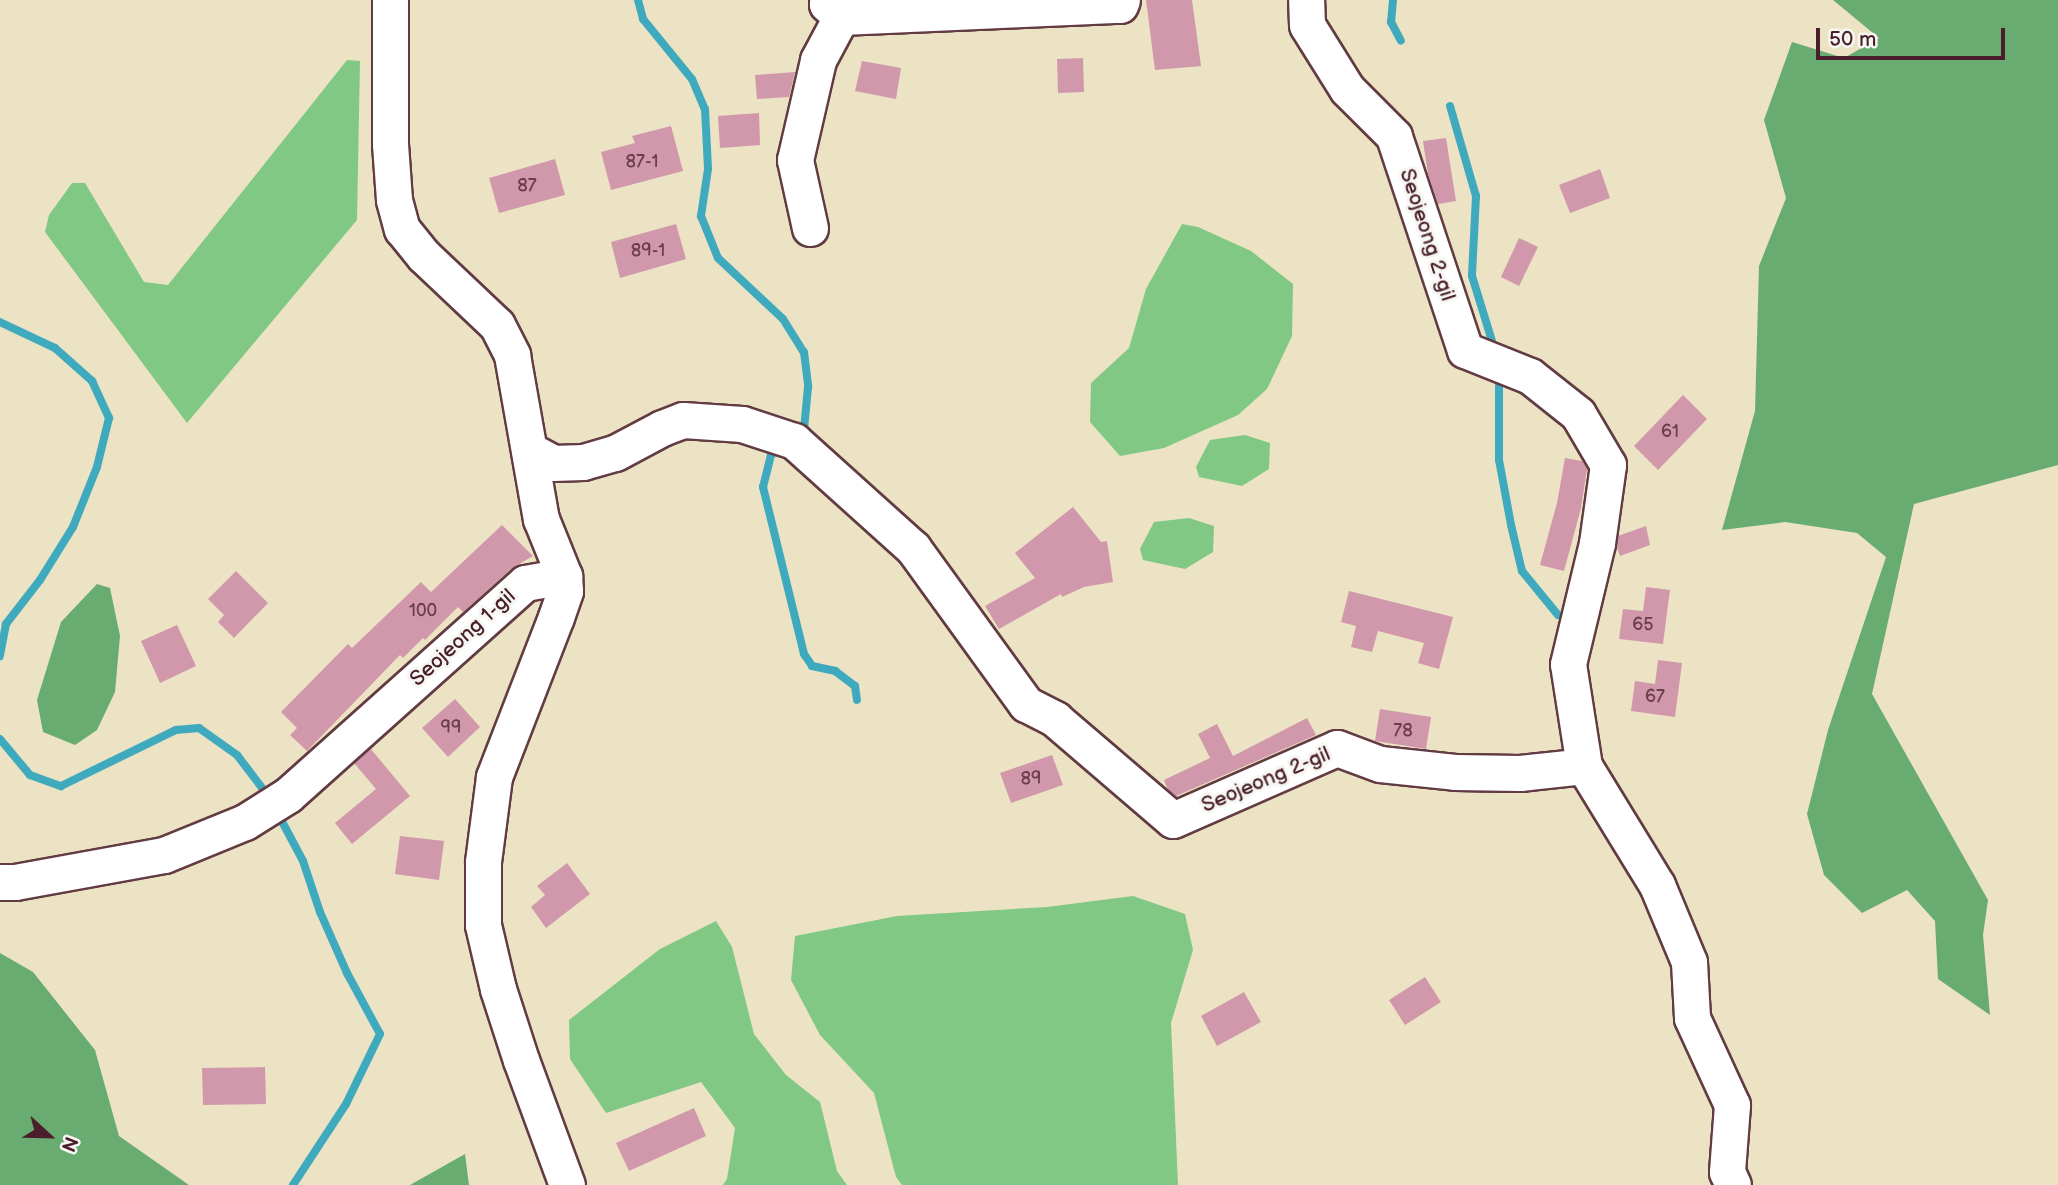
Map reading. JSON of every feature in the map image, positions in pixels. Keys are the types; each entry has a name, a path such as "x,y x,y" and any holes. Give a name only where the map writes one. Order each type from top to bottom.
{"street":[{"path":"390,0 390,144 394,200 402,229 424,256 497,325 512,355 541,519 564,576 565,591 556,617 494,777 484,862 483,925 498,989 520,1060 567,1185"},
{"path":"810,228 796,160 818,60 835,9 1120,5 1122,0"},
{"name":"Seojeong 2-gil","path":"529,450 553,463 583,462 615,453 683,420 742,424 794,441 913,548 1026,704 1055,719 1172,820 1337,748 1380,764 1455,772 1521,773 1584,766 1568,664 1597,543 1608,465 1578,414 1530,376 1465,350 1394,136 1347,89 1307,25 1306,0"},
{"name":"Seojeong 1-gil","path":"0,882 15,882 164,855 245,822 288,795 525,583 564,576"},
{"path":"1584,766 1657,885 1689,962 1692,1018 1732,1105 1727,1172 1733,1185"}],"green space":[{"path":"1833,0 2058,0 2058,465 1914,504 1872,694 1988,900 1983,935 1990,1015 1938,979 1935,921 1907,890 1862,913 1824,875 1807,814 1828,730 1886,557 1857,533 1785,522 1722,530 1755,411 1759,266 1786,198 1764,120 1792,42 1844,58 1879,38"},
{"path":"347,60 360,61 357,220 187,423 45,232 49,215 72,183 85,183 144,282 168,285"},
{"path":"1182,224 1198,227 1251,251 1293,284 1292,336 1267,389 1238,415 1164,448 1120,456 1090,422 1091,383 1129,348 1146,289"},
{"path":"1245,435 1270,443 1269,469 1242,486 1199,477 1196,467 1210,440"},
{"path":"1189,518 1214,526 1213,552 1185,569 1143,560 1140,549 1154,522"},
{"path":"97,584 110,588 120,636 115,692 97,730 75,745 43,732 37,700 61,622"},
{"path":"1133,896 1185,914 1193,950 1171,1023 1178,1185 902,1185 896,1177 874,1093 820,1035 791,980 795,936 897,916 1047,907"},
{"path":"716,921 732,947 754,1034 786,1075 820,1102 837,1171 847,1185 723,1185 727,1179 735,1128 701,1082 606,1113 570,1059 569,1020 660,949"},
{"path":"0,953 33,972 95,1050 119,1136 189,1185 0,1185"},
{"path":"465,1154 469,1185 410,1185"}],"building":[{"path":"1146,0 1192,0 1201,66 1155,70"},
{"path":"1083,58 1084,92 1058,93 1057,59"},
{"path":"862,61 901,68 896,99 855,91"},
{"path":"795,72 789,97 757,99 755,75"},
{"path":"759,113 760,145 720,148 718,116"},
{"path":"671,126 683,171 611,190 601,152 635,143 632,136"},
{"path":"1446,138 1456,201 1438,204 1428,174 1423,141"},
{"path":"555,159 565,195 499,213 489,178"},
{"path":"1600,169 1610,198 1570,213 1559,185"},
{"path":"676,224 686,259 620,278 611,242"},
{"path":"1519,238 1538,247 1519,286 1501,277"},
{"path":"1683,395 1707,419 1658,470 1634,446"},
{"path":"1565,458 1582,461 1587,469 1581,508 1564,571 1540,565 1557,503"},
{"path":"1073,507 1101,542 1107,541 1113,582 1084,587 1062,597 1061,594 999,629 985,606 1035,578 1015,553"},
{"path":"502,525 533,556 512,568 463,612 458,607 403,658 400,655 307,751 290,735 297,728 281,712 348,644 352,648 421,582 431,592"},
{"path":"1646,526 1650,545 1620,556 1618,536"},
{"path":"236,571 268,603 234,638 218,622 224,615 208,599"},
{"path":"1646,587 1670,590 1663,644 1619,639 1623,609 1643,611"},
{"path":"1349,591 1453,617 1439,669 1418,663 1424,643 1378,631 1372,652 1351,647 1356,626 1341,622"},
{"path":"177,625 196,666 160,683 141,641"},
{"path":"1658,660 1682,663 1675,717 1631,711 1635,681 1655,684"},
{"path":"455,699 480,727 448,757 422,728"},
{"path":"1380,709 1431,717 1426,749 1375,741"},
{"path":"1307,718 1316,735 1176,796 1168,790 1164,780 1210,758 1198,734 1217,724 1233,756"},
{"path":"370,748 410,796 352,844 335,823 376,789 354,763"},
{"path":"1052,755 1063,785 1011,803 1000,773"},
{"path":"400,836 444,841 439,880 395,874"},
{"path":"567,863 590,894 546,928 531,907 545,895 537,886"},
{"path":"1425,977 1441,1002 1405,1025 1389,1000"},
{"path":"1244,992 1261,1022 1217,1046 1201,1016"},
{"path":"265,1067 266,1104 203,1105 202,1068"},
{"path":"694,1108 706,1136 629,1171 616,1143"}],"waterway":[{"path":"638,0 643,19 692,79 705,109 708,169 701,216 718,258 783,319 804,352 808,387 804,429 799,433"},
{"path":"1393,0 1391,22 1401,41"},
{"path":"1450,106 1476,196 1472,276 1492,341"},
{"path":"0,322 55,348 92,381 109,418 97,467 73,527 40,580 6,624 0,656"},
{"path":"1499,386 1499,460 1522,571 1558,615"},
{"path":"781,447 771,455 763,487 804,654 812,666 835,671 855,686 857,700"},
{"path":"0,739 30,775 61,786 176,730 199,728 237,755 269,797"},
{"path":"277,812 303,861 320,912 347,973 380,1034 346,1104 293,1185"}]}
